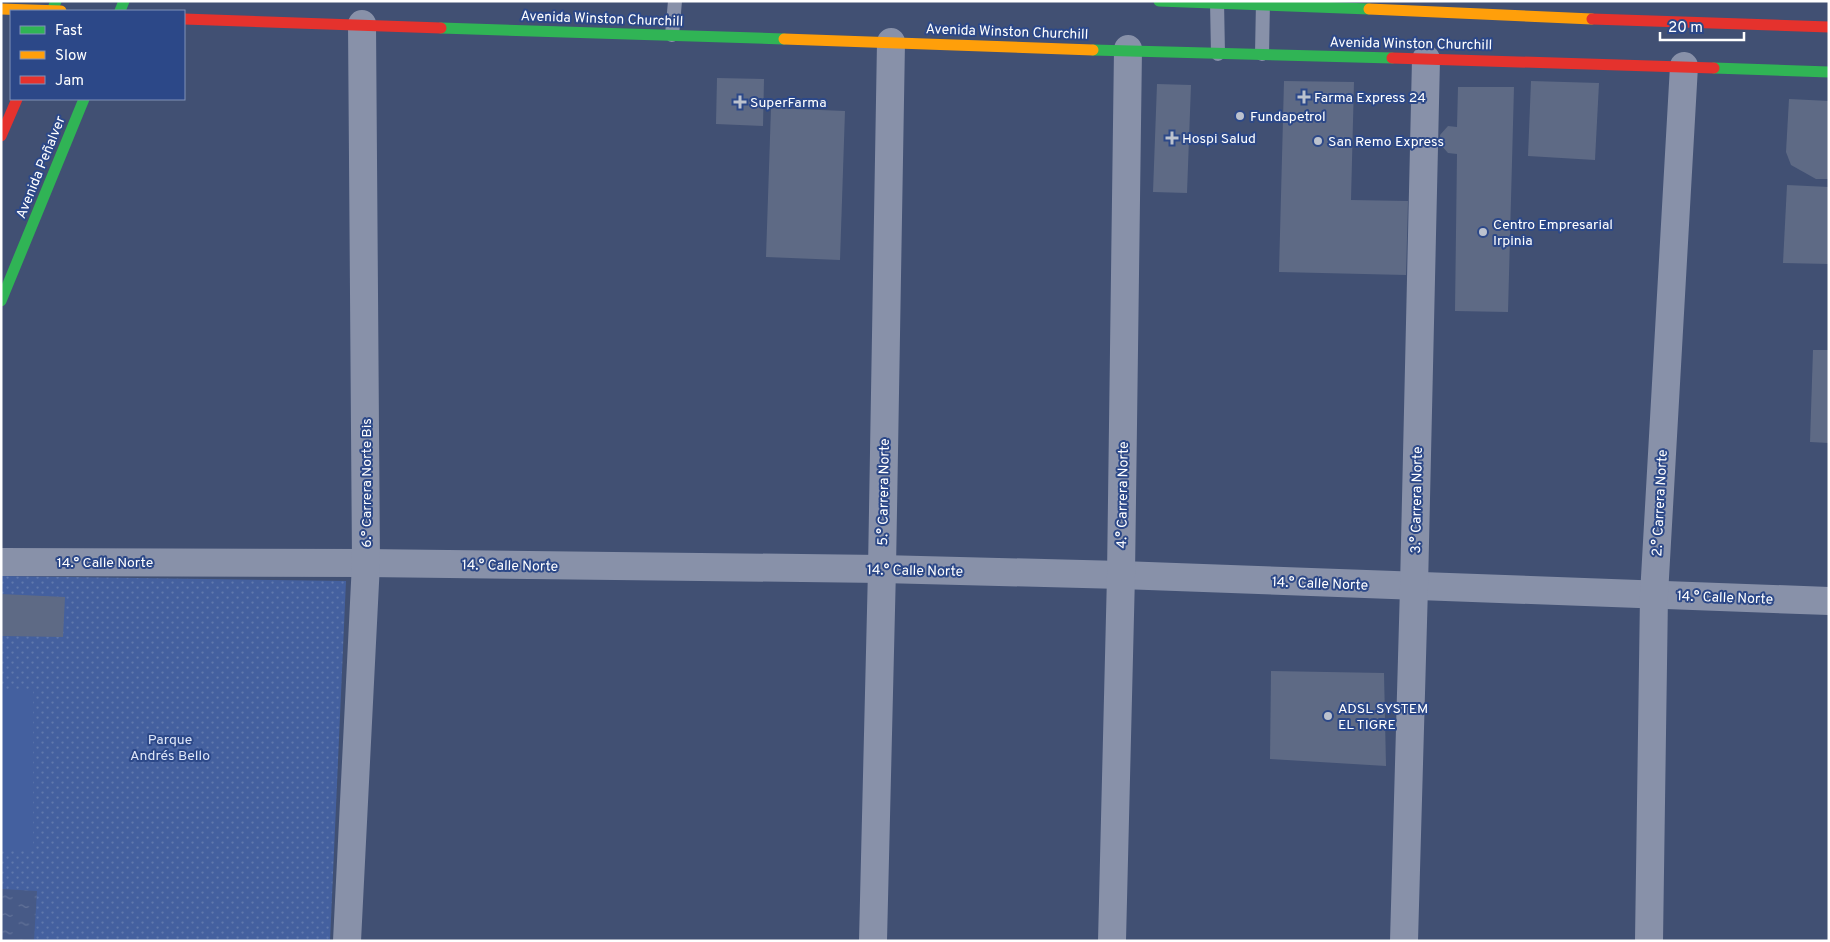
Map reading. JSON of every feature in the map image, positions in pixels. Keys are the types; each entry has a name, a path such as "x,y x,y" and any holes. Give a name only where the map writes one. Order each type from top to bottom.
{"street":[{"path":"1159,1 1263,3 1676,22 1827,26"},
{"path":"1,8 56,9"},
{"name":"Avenida Winston Churchill","path":"185,19 1128,49 1218,54 1426,58 1829,72"},
{"name":"6.° Carrera Norte Bis","path":"347,941 366,563 362,24"},
{"name":"5.° Carrera Norte","path":"873,941 882,569 891,42"},
{"name":"4.° Carrera Norte","path":"1112,941 1121,575 1128,49"},
{"name":"3.° Carrera Norte","path":"1404,941 1426,58"},
{"name":"2.° Carrera Norte","path":"1649,941 1654,595 1684,66"},
{"path":"1,136 17,100"},
{"name":"Avenida Peñalver","path":"1,301 84,100"},
{"name":"14.° Calle Norte","path":"1,562 366,563 882,569 1121,575 1829,601"}],"lane":[{"path":"672,35 674,1"},
{"path":"1217,2 1218,54"},
{"path":"1262,54 1263,3"}],"green space":[{"name":"Parque Andrés Bello","path":"1,576 346,581 330,941 1,941"},
{"path":"1,691 33,691 33,851 1,851"}],"water":[{"path":"1,889 37,891 34,941 1,941"}],"building":[{"name":"SuperFarma","path":"717,78 764,79 763,126 716,124"},
{"name":"San Remo Express","path":"1284,81 1354,82 1351,200 1408,201 1406,275 1279,272"},
{"path":"1531,81 1599,83 1595,160 1528,156"},
{"name":"Hospi Salud","path":"1157,84 1191,85 1187,193 1153,192"},
{"name":"Centro Empresarial Irpinia","path":"1458,87 1514,87 1508,312 1455,311 1457,154 1448,153 1441,145 1440,135 1448,126 1457,127"},
{"path":"1789,99 1829,101 1829,179 1816,179 1791,165 1786,152"},
{"path":"771,108 845,111 840,260 766,257"},
{"path":"1787,185 1829,187 1829,264 1783,263"},
{"path":"1813,350 1829,350 1829,443 1810,442"},
{"path":"1,594 65,597 63,637 1,636"},
{"name":"ADSL SYSTEM EL TIGRE","path":"1271,671 1384,673 1386,766 1270,759"}],"traffic: fast":[{"path":"52,10 56,1"},
{"path":"120,10 124,1"},
{"path":"1159,1 1369,9"},
{"path":"441,28 784,39"},
{"path":"1093,50 1392,58"},
{"path":"1714,68 1829,72"},
{"path":"1,301 84,100"}],"traffic: slow":[{"path":"1,9 31,10"},
{"path":"1369,9 1592,19"},
{"path":"784,39 1093,50"}],"traffic: jam":[{"path":"185,19 441,28"},
{"path":"1592,19 1829,27"},
{"path":"1392,58 1714,68"},
{"path":"1,136 17,100"}],"place":[{"name":"Farma Express 24","path":"1304,97"},
{"name":"SuperFarma","path":"740,102"},
{"name":"Fundapetrol","path":"1240,116"},
{"name":"Hospi Salud","path":"1172,138"},
{"name":"San Remo Express","path":"1318,141"},
{"name":"Centro Empresarial Irpinia","path":"1483,232"},
{"name":"ADSL SYSTEM EL TIGRE","path":"1328,716"}]}
